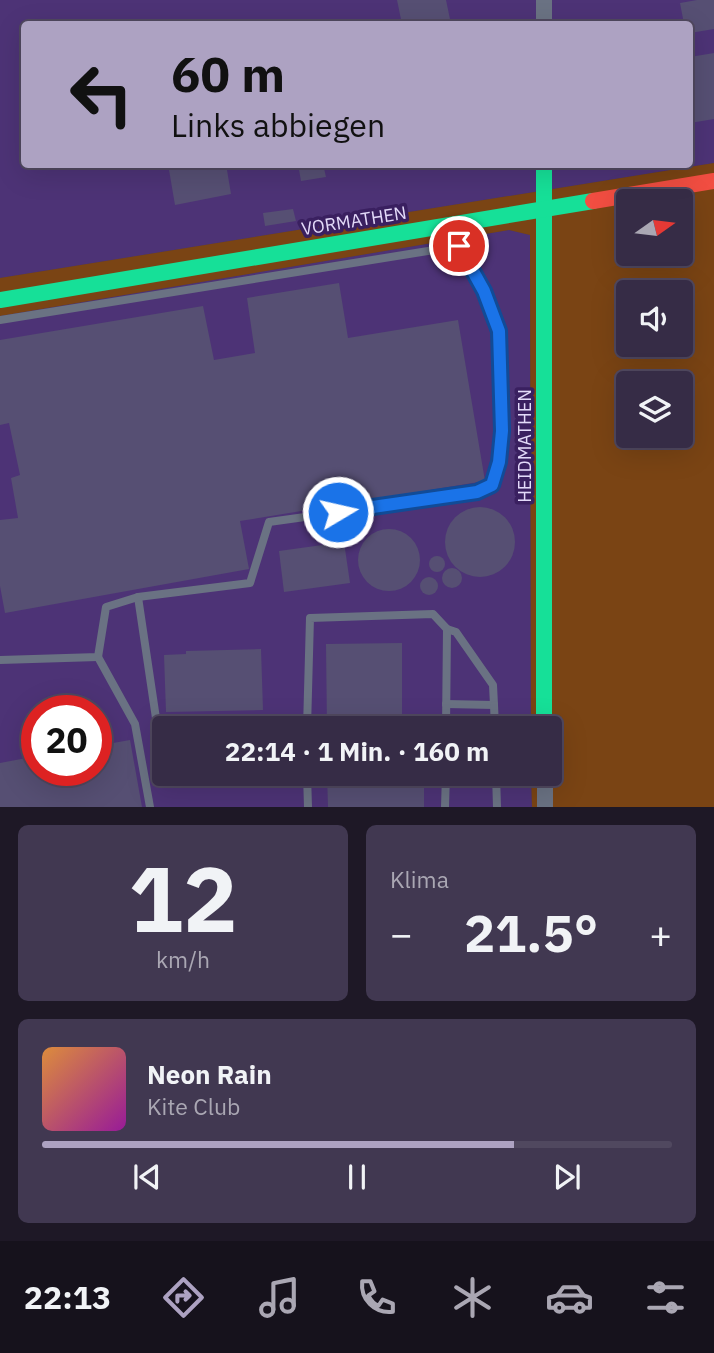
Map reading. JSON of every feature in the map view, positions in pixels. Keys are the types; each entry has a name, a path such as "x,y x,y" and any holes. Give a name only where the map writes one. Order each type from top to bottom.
{"street":[{"path":"544,0 544,21"},
{"name":"HEIDMATHEN","path":"544,168 544,716"},
{"name":"VORMATHEN","path":"0,300 714,181"},
{"path":"545,786 545,807"}],"lane":[{"path":"0,320 459,246 484,291 499,331 502,431 499,462 492,485 477,492 269,522 250,583 138,597 106,607 98,657 135,724 150,807"},
{"path":"138,597 156,716"},
{"path":"307,716 310,618 433,614 447,629 456,632 493,685 494,716"},
{"path":"446,716 447,629"},
{"path":"0,660 98,657"},
{"path":"446,704 494,705"},
{"path":"307,786 308,807"},
{"path":"445,807 446,786"},
{"path":"496,786 497,807"}],"shaded area":[{"path":"0,0 714,0 714,163 693,166 693,21 21,21 21,168 683,168 0,278"},
{"path":"714,163 714,807 532,807 531,786 562,786 562,716 531,716 530,235 509,230 0,316 0,278"},
{"path":"509,230 530,235 531,716 152,716 152,786 531,786 532,807 0,807 0,316"}],"building":[{"path":"397,0 446,0 450,21 401,21"},
{"path":"714,0 714,29 693,32 693,21 683,21 680,3"},
{"path":"714,53 714,119 693,122 693,56"},
{"path":"169,168 227,168 231,194 175,205"},
{"path":"299,168 324,168 326,177 301,181"},
{"path":"293,209 296,221 265,226 263,213"},
{"path":"339,283 348,338 458,320 485,481 240,521 249,569 5,613 0,586 0,520 18,518 11,478 20,475 9,423 0,425 0,340 203,306 214,360 255,353 247,298"},
{"path":"480,507 499,513 509,523 515,542 509,561 499,571 480,577 461,571 451,561 445,542 451,523 461,513"},
{"path":"383,529 395,529 411,538 418,548 418,572 411,582 395,591 383,591 372,586 363,577 358,566 358,554 363,543 372,534"},
{"path":"344,542 350,583 284,592 279,551"},
{"path":"437,556 443,558 443,570 437,572 431,570 429,564 431,558"},
{"path":"452,568 459,571 462,578 459,585 452,588 445,585 442,578 445,571"},
{"path":"429,577 437,582 438,586 433,594 429,595 421,590 420,586 425,578"},
{"path":"402,643 402,716 327,716 326,644"},
{"path":"261,649 263,710 166,712 164,655 186,654 186,651"},
{"path":"130,740 142,807 0,807 0,763 21,759 21,786 112,786 112,743"},
{"path":"327,786 424,786 424,807 328,807"}],"traffic: fast":[{"path":"544,168 544,716"},
{"path":"0,300 593,201"}],"traffic: jam":[{"path":"593,201 714,181"}],"route":[{"path":"338,512 477,492 492,485 499,462 502,431 499,331 484,291 459,246"}]}
